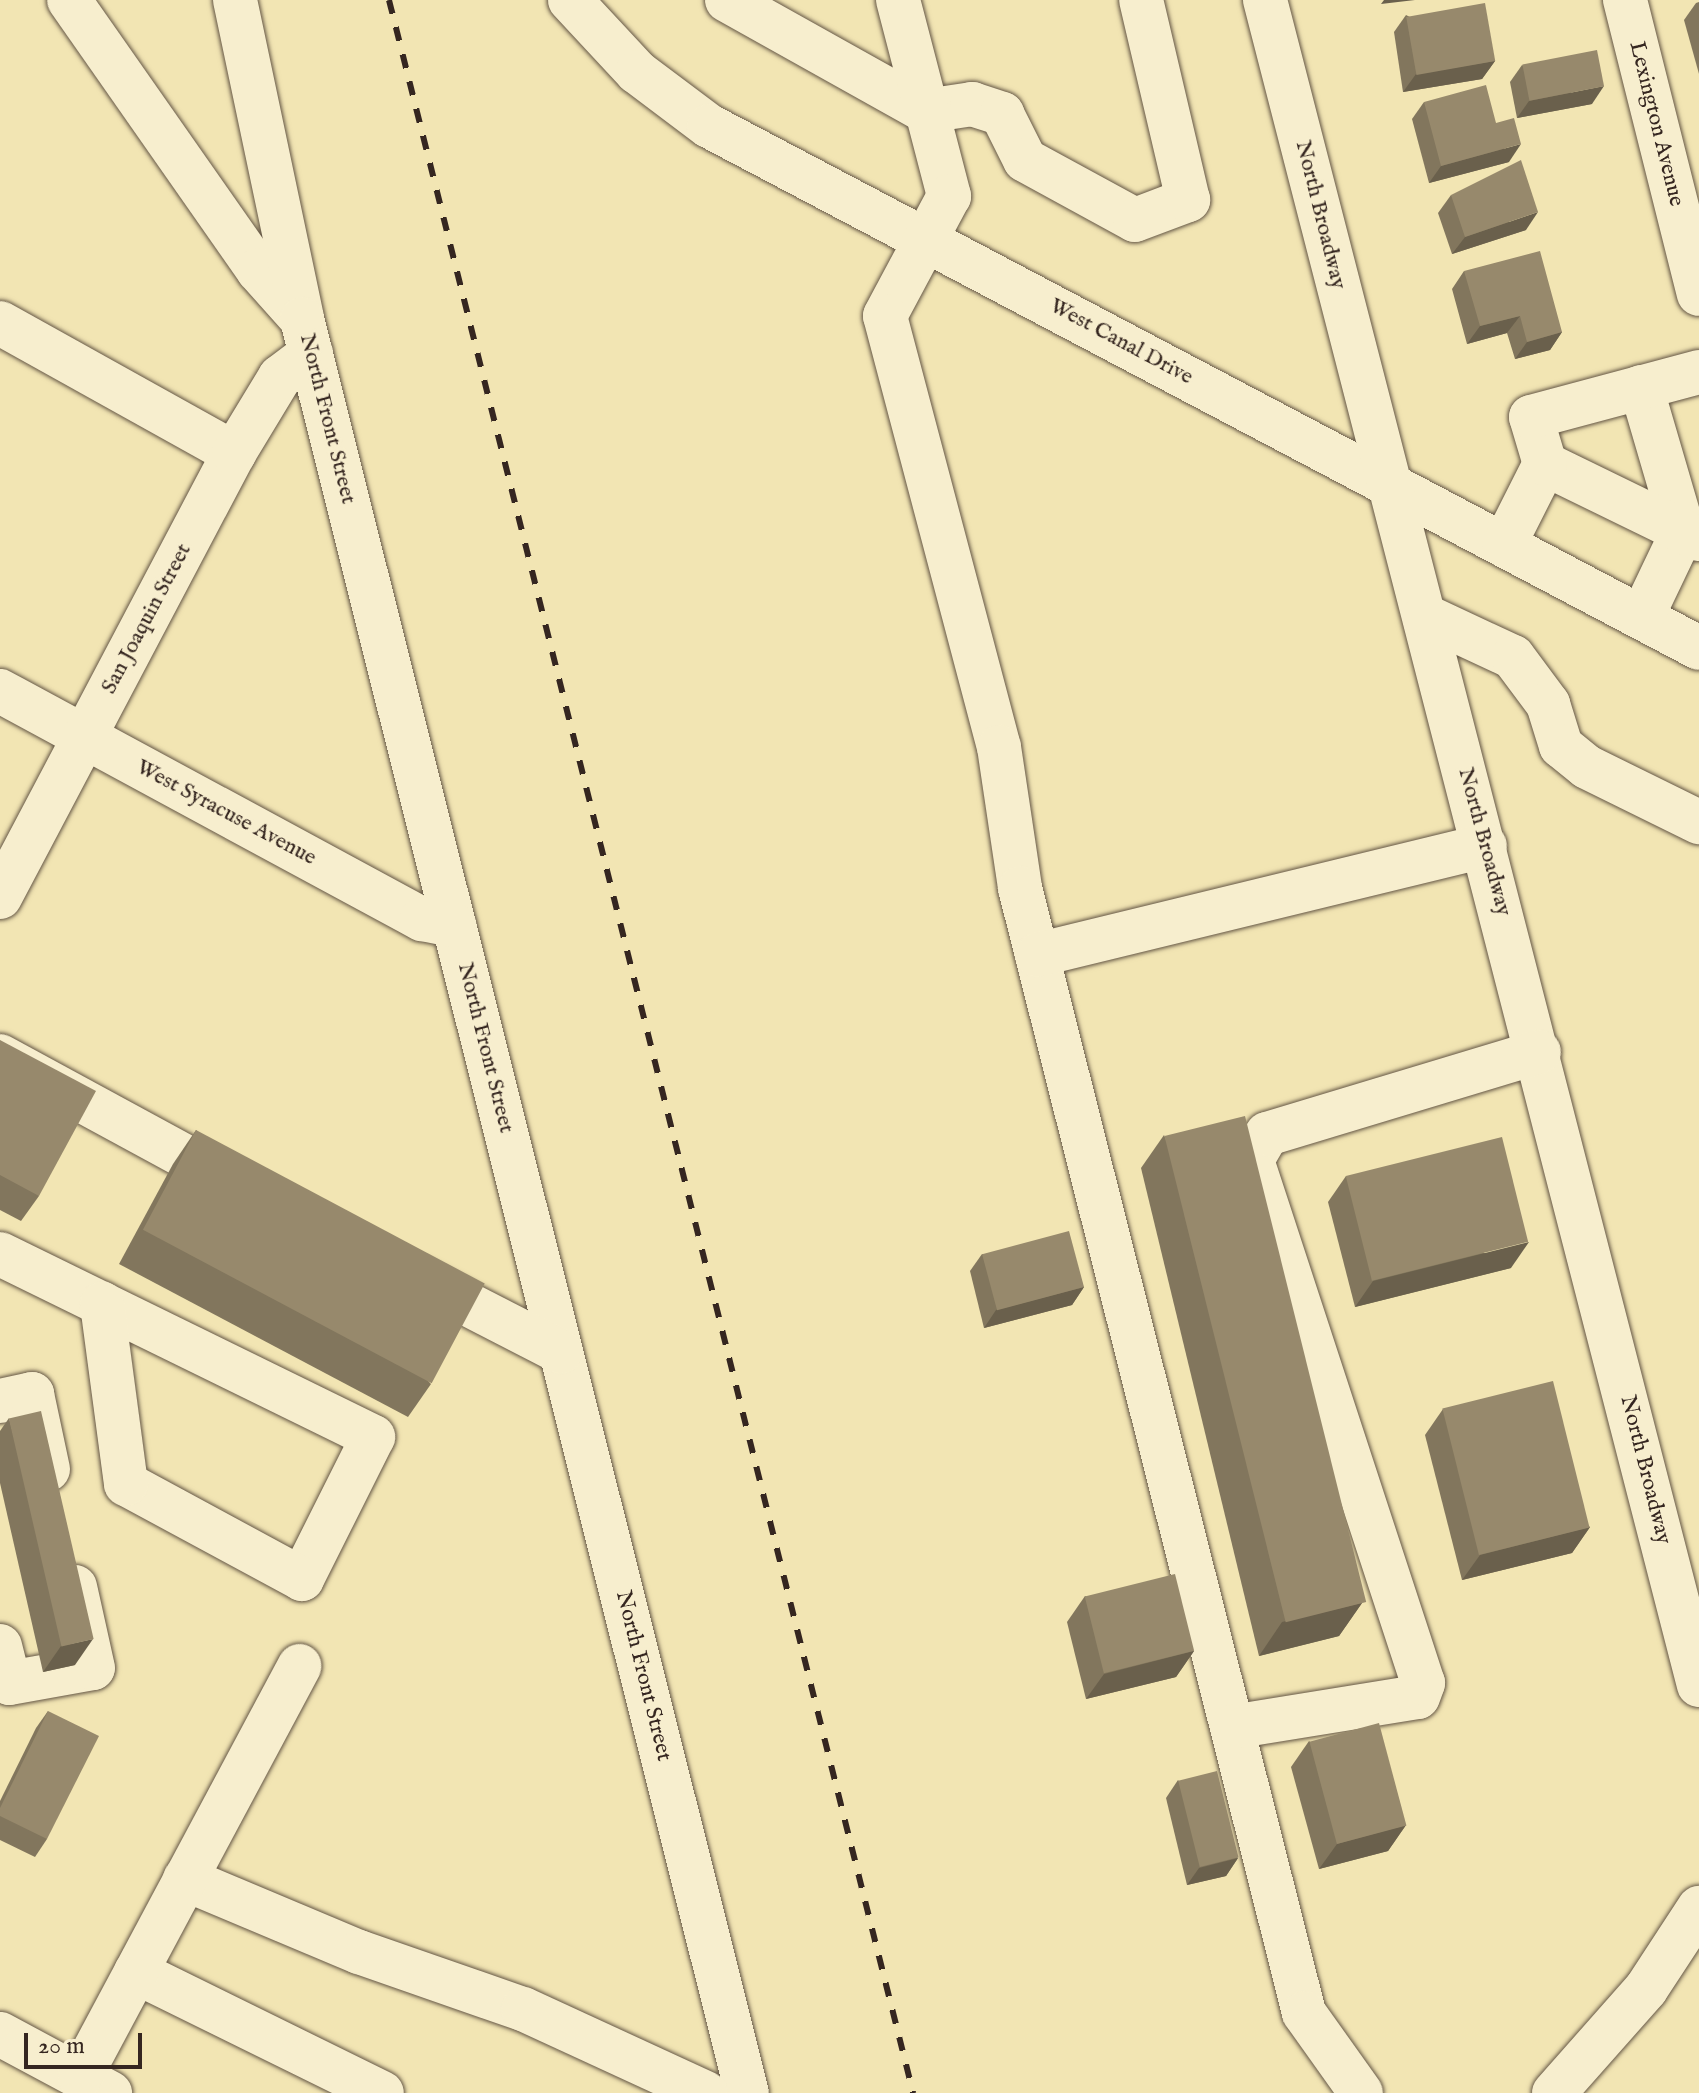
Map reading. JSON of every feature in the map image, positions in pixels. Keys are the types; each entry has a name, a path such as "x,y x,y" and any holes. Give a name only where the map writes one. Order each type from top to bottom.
{"street":[{"path":"69,0 306,336"},
{"name":"North Front Street","path":"235,0 306,336 747,2093"},
{"name":"West Canal Drive","path":"570,0 620,56 690,114 1699,648"},
{"path":"727,0 926,111 972,104 1002,114 1025,160 1135,220 1188,200 1141,0"},
{"path":"898,0 949,196 930,242 885,316 999,747 1037,955 1304,2013 1361,2093"},
{"name":"North Broadway","path":"1265,0 1539,1052 1699,1685"},
{"name":"Lexington Avenue","path":"1625,0 1699,294"},
{"path":"0,323 234,453"},
{"name":"San Joaquin Street","path":"0,897 234,453 306,336"},
{"path":"1504,545 1545,464 1531,417 1699,372"},
{"path":"1641,387 1691,535 1642,617"},
{"path":"1545,464 1691,535"},
{"path":"1425,616 1513,657 1548,704 1561,746 1587,767 1699,822"},
{"name":"West Syracuse Avenue","path":"0,691 422,919 454,925"},
{"path":"1037,955 1485,846"},
{"path":"1232,1727 1418,1697 1423,1683 1252,1160 1267,1134 1539,1052"},
{"path":"0,1056 277,1205"},
{"path":"0,1254 102,1304 373,1437 302,1579 126,1484 102,1304"},
{"path":"387,1263 561,1352"},
{"path":"0,1401 32,1394 93,1668 9,1683 0,1646"},
{"path":"0,2034 95,2085 136,1972 299,1666"},
{"path":"185,1879 359,1952 523,2009 706,2093"},
{"path":"1554,2093 1646,1989 1696,1922"},
{"path":"136,1972 382,2093"}],"building":[{"path":"1485,3 1495,61 1416,75 1406,17"},
{"path":"1597,50 1604,86 1529,101 1522,65"},
{"path":"1486,85 1496,123 1514,118 1521,144 1441,166 1424,102"},
{"path":"1521,160 1538,212 1465,237 1451,195"},
{"path":"1540,251 1562,332 1527,342 1520,316 1480,326 1464,271"},
{"path":"0,1040 96,1091 39,1196 0,1175"},
{"path":"1245,1116 1366,1602 1286,1622 1164,1136"},
{"path":"196,1130 485,1284 432,1383 143,1230"},
{"path":"1502,1137 1528,1242 1372,1281 1346,1176"},
{"path":"1069,1231 1084,1287 997,1310 982,1254"},
{"path":"1553,1381 1590,1528 1479,1555 1442,1409"},
{"path":"41,1411 94,1639 61,1646 9,1418"},
{"path":"1175,1574 1194,1651 1104,1673 1085,1596"},
{"path":"48,1711 99,1736 47,1839 0,1816 0,1808"},
{"path":"1379,1723 1406,1825 1337,1844 1309,1742"},
{"path":"1217,1771 1239,1857 1200,1867 1178,1781"}],"railway":[{"path":"389,0 913,2093"}]}
